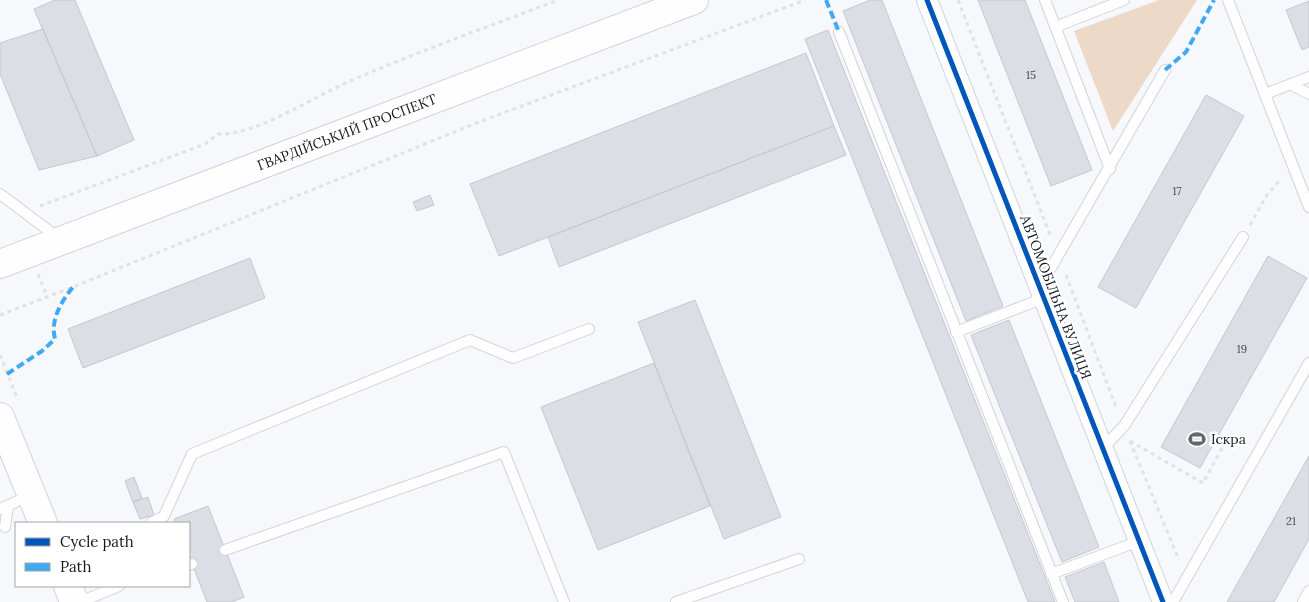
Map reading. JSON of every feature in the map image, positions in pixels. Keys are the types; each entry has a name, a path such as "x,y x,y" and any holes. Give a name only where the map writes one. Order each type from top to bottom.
{"main road":[{"name":"ГВАРДІЙСЬКИЙ ПРОСПЕКТ","path":"0,264 694,0"},
{"path":"0,417 13,503 41,522"},
{"path":"68,587 74,602"}],"street":[{"name":"АВТОМОБІЛЬНА ВУЛИЦЯ","path":"927,0 1163,602"}],"lane":[{"path":"1046,0 1110,169"},
{"path":"1055,27 1124,0"},
{"path":"1228,0 1309,207"},
{"path":"839,32 1062,602"},
{"path":"956,332 1042,293 1058,256 1110,169 1165,70"},
{"path":"1265,94 1309,77"},
{"path":"1290,84 1309,94"},
{"path":"0,194 63,241"},
{"path":"1103,448 1124,426 1243,237"},
{"path":"153,522 164,516 192,454 470,340 513,358 589,329"},
{"path":"1173,602 1309,363"},
{"path":"225,550 504,452 564,602"},
{"path":"5,527 13,503"},
{"path":"1051,574 1139,541"},
{"path":"676,602 800,559"},
{"path":"80,602 117,587"},
{"path":"1303,602 1309,591"}],"path":[{"path":"24,212 205,144 218,134 232,134 272,118 348,82 558,0"},
{"path":"0,315 74,287 478,122 805,0"},
{"path":"958,0 1124,426 1186,579"},
{"path":"1243,237 1267,195 1292,165"},
{"path":"1130,441 1203,483 1227,439"}],"shaded area":[{"path":"1159,0 1197,0 1113,131 1074,31"}],"building":[{"path":"55,0 75,0 134,140 97,156 34,9"},
{"path":"870,0 882,0 1003,306 966,321 843,11"},
{"path":"978,0 1025,0 1092,170 1051,186"},
{"path":"1309,1 1309,47 1302,50 1286,10"},
{"path":"43,29 97,156 39,170 0,74 0,43"},
{"path":"828,30 1055,602 1028,602 805,39"},
{"path":"806,53 834,126 499,256 470,184"},
{"path":"1206,95 1244,116 1136,308 1098,287"},
{"path":"834,126 846,155 559,267 548,237"},
{"path":"430,195 434,205 417,211 413,202"},
{"path":"1268,256 1307,278 1200,468 1161,447"},
{"path":"250,258 265,298 83,368 68,329"},
{"path":"695,300 781,517 724,539 638,322"},
{"path":"1009,320 1099,547 1062,562 971,335"},
{"path":"654,363 710,506 598,550 541,407"},
{"path":"1309,456 1309,539 1274,602 1227,602"},
{"path":"134,477 142,498 133,502 125,481"},
{"path":"148,497 154,515 140,519 133,502"},
{"path":"208,506 244,597 232,602 207,602 190,559 190,522 176,522 174,519"},
{"path":"1104,562 1119,602 1075,602 1065,577"}],"marked path":[{"path":"826,0 839,32"},
{"path":"1165,70 1186,52 1214,0"},
{"path":"7,374 42,351 55,339 55,318 64,299 73,287"}],"cycle path":[{"path":"927,0 1163,602"}],"place":[{"name":"Іскра","path":"1197,439"}]}
